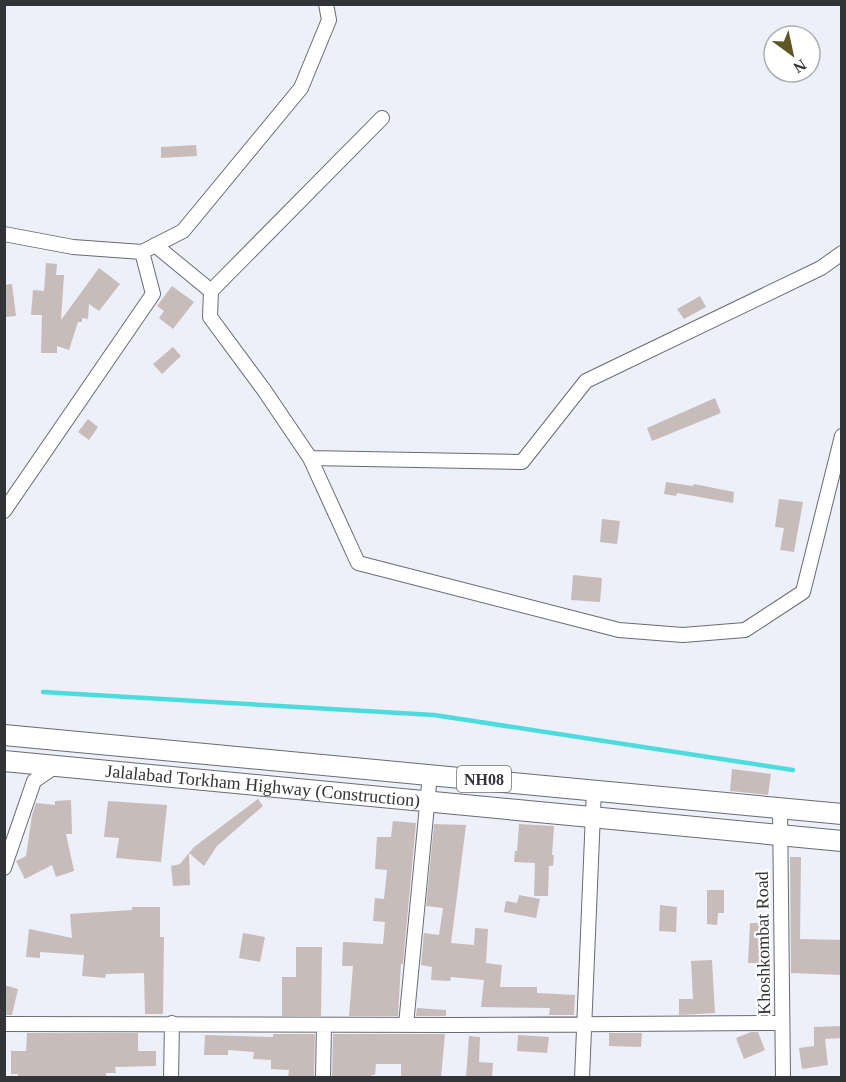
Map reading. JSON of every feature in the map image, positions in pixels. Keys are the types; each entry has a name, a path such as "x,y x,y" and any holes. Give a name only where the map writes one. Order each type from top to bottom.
{"highway":[{"name":"NH08","path":"4,735 842,814"},
{"name":"NH08","path":"126,746 172,777"},
{"name":"Jalalabad Torkham Highway (Construction)","path":"4,761 842,841"}],"street":[{"path":"4,234 73,247 142,252 183,231 301,88 329,20 326,4"},
{"path":"382,118 211,291 210,317 264,390 310,458 358,563 619,630 683,635 745,630 803,592 842,436"},
{"path":"155,245 211,291"},
{"path":"4,511 153,294 142,252"},
{"path":"310,458 522,462 586,381 820,268 842,253"},
{"path":"4,868 34,781 56,766"},
{"path":"406,1025 430,774"},
{"path":"582,1077 594,789"},
{"name":"Khoshkombat Road","path":"780,808 783,1077"},
{"path":"171,1077 172,1023"},
{"path":"4,1024 782,1023"},
{"path":"323,1077 324,1025"}],"building":[{"path":"196,145 197,156 161,158 161,147"},
{"path":"46,263 57,264 56,275 64,275 61,320 99,268 120,284 99,311 89,304 88,319 82,318 82,322 78,322 69,350 57,346 57,353 41,353 42,315 31,315 33,290 44,291"},
{"path":"12,284 16,316 4,317 4,285"},
{"path":"172,286 194,302 173,329 159,318 164,311 157,306"},
{"path":"700,296 706,307 684,319 677,309"},
{"path":"173,347 181,356 162,374 153,364"},
{"path":"715,398 721,413 652,441 647,428"},
{"path":"88,419 98,427 89,440 78,432"},
{"path":"666,482 693,486 694,484 734,492 733,503 677,493 676,496 664,494"},
{"path":"779,499 803,502 794,552 780,550 784,528 775,527"},
{"path":"602,519 620,521 617,544 600,542"},
{"path":"573,575 602,578 600,602 571,600"},
{"path":"732,769 771,774 768,795 730,791"},
{"path":"258,799 263,806 217,846 204,866 189,853 194,847"},
{"path":"71,800 72,834 66,834 74,871 56,877 52,865 25,879 16,861 26,856 36,803 55,805 55,801"},
{"path":"108,801 167,805 161,862 116,858 119,838 104,837"},
{"path":"393,821 416,823 403,964 401,964 398,1016 349,1016 353,966 342,966 343,942 383,944 385,922 373,921 375,898 384,899 387,870 375,869 377,837 391,837"},
{"path":"434,824 466,825 451,943 474,945 475,928 488,929 486,963 502,965 500,987 537,987 537,993 575,995 574,1015 549,1015 550,1008 481,1007 484,980 451,977 450,981 431,980 432,967 421,965 424,933 439,935 443,908 426,906"},
{"path":"519,824 554,826 552,855 554,855 553,866 549,866 548,896 534,896 535,863 514,862"},
{"path":"189,853 190,885 173,886 171,866 180,864"},
{"path":"790,857 801,857 800,939 842,940 842,975 791,973"},
{"path":"707,890 724,890 724,913 718,913 717,925 707,924"},
{"path":"519,895 540,899 536,918 504,912 506,901 517,903"},
{"path":"660,905 677,907 676,932 659,931"},
{"path":"132,907 160,907 160,937 164,937 163,1014 145,1014 144,973 106,974 105,978 82,976 84,955 40,952 40,958 26,957 29,929 72,938 70,914 132,910"},
{"path":"750,923 761,923 761,963 748,963"},
{"path":"243,933 265,937 260,962 239,958"},
{"path":"296,947 322,947 321,1016 282,1016 282,977 296,977"},
{"path":"712,960 715,1013 679,1015 679,999 693,999 691,961"},
{"path":"4,985 18,989 12,1015 4,1015"},
{"path":"417,1008 446,1010 446,1016 416,1016"},
{"path":"842,1026 842,1038 825,1039 828,1065 802,1069 799,1048 814,1046 814,1027"},
{"path":"751,1032 758,1032 765,1050 744,1059 736,1038"},
{"path":"27,1033 138,1033 138,1051 156,1051 156,1066 115,1067 116,1073 106,1073 106,1077 18,1077 18,1074 11,1074 11,1051 26,1051"},
{"path":"609,1033 642,1033 641,1047 609,1046"},
{"path":"273,1034 315,1034 314,1077 288,1077 289,1070 271,1069 271,1060 253,1059 254,1052 228,1050 228,1055 204,1055 205,1035 273,1037"},
{"path":"333,1034 445,1034 441,1077 401,1077 401,1064 376,1064 375,1075 371,1077 332,1077"},
{"path":"518,1035 549,1037 547,1053 517,1051"},
{"path":"469,1036 480,1037 479,1062 493,1063 492,1077 466,1077"}],"waterway":[{"path":"43,692 434,715 793,770"}]}
